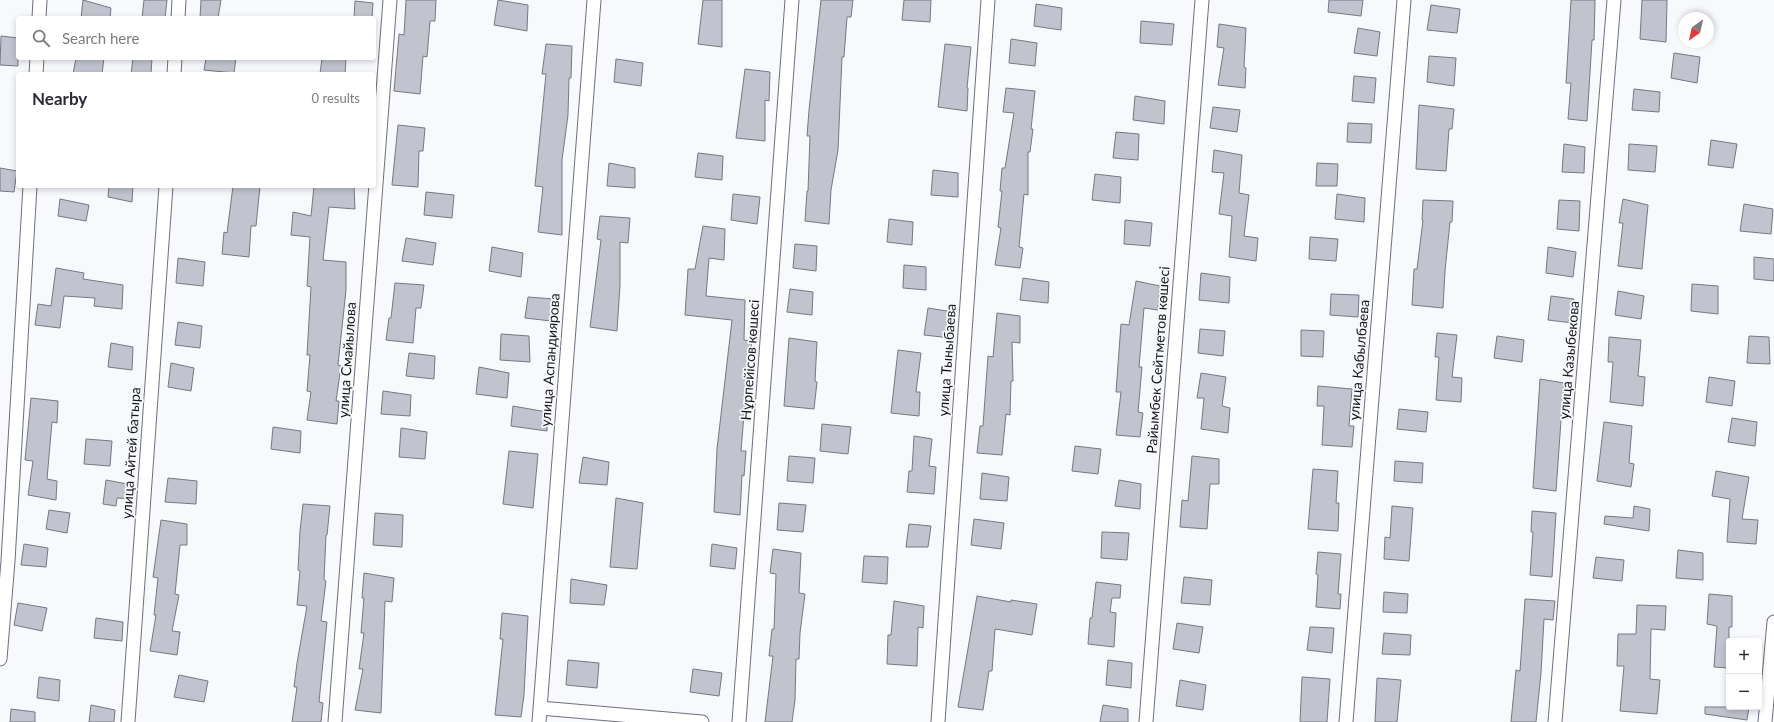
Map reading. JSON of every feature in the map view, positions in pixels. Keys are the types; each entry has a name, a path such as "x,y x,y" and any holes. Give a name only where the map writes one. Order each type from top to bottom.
{"street":[{"path":"40,0 40,16"},
{"path":"178,16 179,0"},
{"name":"улица Смайылова","path":"376,184 390,0"},
{"name":"улица Аспандиярова","path":"539,722 594,0"},
{"name":"Нұрпейісов көшесі","path":"739,722 792,0"},
{"name":"улица Тыныбаева","path":"938,722 988,0"},
{"name":"Райымбек Сейтметов көшесі","path":"1146,722 1202,0"},
{"name":"улица Кабылбаева","path":"1346,722 1404,0"},
{"name":"улица Казыбекова","path":"1556,722 1614,0"},
{"path":"36,72 37,60"},
{"path":"174,72 175,60"},
{"path":"0,659 8,561 30,188"},
{"name":"улица Айтей батыра","path":"128,722 166,188"},
{"name":"улица Смайылова","path":"335,722 376,188"},
{"path":"1765,722 1774,622"},
{"path":"540,708 702,722"}],"building":[{"path":"83,0 111,8 110,16 81,16"},
{"path":"144,0 167,0 165,16 142,16"},
{"path":"201,0 221,0 218,16 200,16"},
{"path":"406,0 436,0 435,21 430,21 427,57 423,56 420,94 394,91 399,34 404,35"},
{"path":"498,0 528,5 527,31 494,25"},
{"path":"703,0 722,0 722,47 698,44"},
{"path":"821,0 853,0 851,17 847,17 844,57 842,57 838,150 831,190 829,224 805,221 808,191 810,136 807,136"},
{"path":"904,0 931,0 930,22 902,20"},
{"path":"1329,0 1363,0 1361,16 1328,12"},
{"path":"1571,0 1595,0 1594,40 1592,40 1587,121 1568,119 1571,83 1566,83"},
{"path":"1642,0 1667,0 1666,42 1640,39"},
{"path":"355,1 373,3 372,16 354,16"},
{"path":"1036,4 1062,8 1061,30 1034,26"},
{"path":"1431,5 1460,9 1457,33 1427,30"},
{"path":"1141,21 1174,24 1172,45 1140,43"},
{"path":"1219,24 1246,28 1244,67 1246,68 1245,88 1218,85 1224,48 1217,47"},
{"path":"1358,28 1380,32 1377,56 1354,53"},
{"path":"1,36 16,38 16,60 18,60 18,66 0,65"},
{"path":"1011,39 1037,43 1035,66 1009,63"},
{"path":"546,44 572,46 568,115 562,160 562,235 538,232 543,187 535,186 546,74 542,74"},
{"path":"945,44 971,47 967,88 967,111 938,107"},
{"path":"1674,53 1700,57 1697,83 1671,78"},
{"path":"1429,56 1456,58 1454,86 1427,82"},
{"path":"616,59 643,63 641,86 614,82"},
{"path":"76,60 104,60 102,72 73,72"},
{"path":"133,60 152,60 151,72 131,72"},
{"path":"206,60 236,60 234,72 204,70"},
{"path":"322,60 346,60 345,72 320,72"},
{"path":"745,69 770,72 769,101 765,100 765,141 736,138"},
{"path":"1354,76 1376,78 1374,103 1352,101"},
{"path":"1006,88 1035,91 1031,129 1033,129 1030,152 1028,152 1028,195 1024,194 1019,247 1023,248 1020,268 995,265 1001,228 998,227 1002,191 1000,191 1002,168 1005,168 1014,113 1003,112"},
{"path":"1634,89 1660,92 1659,112 1632,110"},
{"path":"1135,96 1165,101 1164,124 1133,120"},
{"path":"1419,105 1454,109 1452,129 1449,129 1446,171 1416,169"},
{"path":"1213,107 1240,110 1237,132 1210,128"},
{"path":"1348,123 1372,124 1371,143 1347,142"},
{"path":"398,125 425,128 423,151 419,151 418,187 392,185"},
{"path":"1116,132 1139,134 1138,160 1113,158"},
{"path":"1711,140 1737,144 1733,168 1708,165"},
{"path":"1564,144 1585,147 1584,173 1562,172"},
{"path":"1629,144 1657,146 1655,172 1628,170"},
{"path":"1214,150 1242,155 1239,193 1249,195 1244,236 1258,238 1256,261 1229,257 1232,216 1219,214 1224,173 1212,172"},
{"path":"698,153 723,156 722,180 695,177"},
{"path":"609,163 635,168 635,188 607,186"},
{"path":"1317,163 1338,164 1337,186 1316,186"},
{"path":"0,168 16,171 14,192 0,191"},
{"path":"933,170 958,173 958,197 931,195"},
{"path":"1095,174 1121,177 1120,203 1092,200"},
{"path":"109,188 133,188 132,202 108,197"},
{"path":"233,188 260,188 256,226 251,226 249,257 222,254 224,232 227,233"},
{"path":"314,188 354,188 355,209 329,207 323,260 346,262 346,290 338,365 341,366 336,401 339,401 337,424 307,420 311,392 307,391 310,355 307,355 311,287 307,286 310,237 291,235 293,212 311,216"},
{"path":"426,192 454,195 452,218 424,215"},
{"path":"733,194 760,197 757,224 731,220"},
{"path":"1337,194 1365,198 1364,222 1335,219"},
{"path":"60,199 89,205 86,221 58,216"},
{"path":"1623,199 1648,205 1642,269 1618,266 1623,223 1619,223"},
{"path":"1423,200 1453,201 1452,222 1450,222 1445,271 1443,308 1412,305 1414,269 1417,269 1423,220"},
{"path":"1559,200 1580,201 1579,231 1557,229"},
{"path":"1744,204 1773,209 1771,234 1740,231"},
{"path":"600,216 630,218 628,243 620,242 620,285 617,331 590,327 601,240 597,239"},
{"path":"889,219 913,222 912,245 887,242"},
{"path":"1125,220 1152,223 1150,246 1124,244"},
{"path":"703,226 725,229 724,260 709,258 706,296 745,300 744,340 752,341 748,365 741,451 746,451 744,476 742,475 740,515 714,512 717,449 732,320 685,315 688,269 695,269"},
{"path":"1310,237 1338,239 1336,261 1309,259"},
{"path":"406,238 436,243 433,265 402,261"},
{"path":"795,244 817,246 816,271 793,268"},
{"path":"492,247 523,253 521,277 489,271"},
{"path":"1548,247 1576,252 1573,277 1546,273"},
{"path":"1754,257 1774,259 1774,281 1754,279"},
{"path":"178,258 205,262 203,286 176,283"},
{"path":"904,265 926,267 926,290 903,288"},
{"path":"56,268 84,273 83,279 123,285 122,309 94,306 95,298 64,296 60,328 35,325 38,304 51,306"},
{"path":"1201,273 1230,277 1229,303 1199,300"},
{"path":"1023,278 1049,282 1048,303 1020,300"},
{"path":"1136,281 1160,286 1158,310 1144,308 1139,367 1142,367 1138,412 1143,413 1140,437 1116,435 1121,392 1116,392 1121,324 1129,325"},
{"path":"395,283 424,285 421,308 416,308 413,343 386,340 389,318 391,318"},
{"path":"1692,284 1718,286 1718,314 1691,311"},
{"path":"790,289 813,292 812,315 787,312"},
{"path":"1618,291 1644,296 1641,319 1615,315"},
{"path":"1331,294 1359,295 1358,317 1330,315"},
{"path":"1551,296 1574,299 1573,323 1548,320"},
{"path":"528,297 554,299 551,321 525,318"},
{"path":"928,308 953,312 951,338 924,335"},
{"path":"997,313 1020,316 1020,343 1012,342 1013,381 1011,381 1010,415 1006,414 1002,455 977,453 980,426 983,426 988,356 993,357"},
{"path":"178,322 202,326 200,348 175,345"},
{"path":"1200,329 1225,331 1223,356 1198,353"},
{"path":"1301,330 1324,331 1323,357 1301,356"},
{"path":"1437,333 1457,335 1452,377 1462,378 1461,402 1436,400 1439,357 1435,357"},
{"path":"501,334 529,336 530,362 500,360"},
{"path":"1497,336 1524,340 1522,362 1494,358"},
{"path":"1749,336 1769,337 1770,364 1747,363"},
{"path":"1609,337 1641,340 1638,376 1645,377 1643,406 1610,402 1613,362 1608,362"},
{"path":"789,338 817,342 815,381 817,382 814,409 784,406"},
{"path":"111,343 133,347 132,370 108,367"},
{"path":"898,350 921,353 916,392 920,392 919,416 891,413"},
{"path":"409,353 435,356 434,379 406,376"},
{"path":"171,363 194,368 191,391 168,387"},
{"path":"479,367 509,373 507,398 476,394"},
{"path":"1201,373 1226,377 1222,406 1230,408 1228,433 1201,429 1204,398 1197,398"},
{"path":"1709,377 1735,381 1732,406 1706,402"},
{"path":"1540,379 1564,383 1556,491 1533,488"},
{"path":"1318,386 1352,389 1349,426 1354,426 1352,447 1322,445 1324,406 1317,406"},
{"path":"383,391 411,395 410,416 381,414"},
{"path":"31,398 58,401 57,423 52,422 47,479 57,481 56,500 28,495 33,461 25,460"},
{"path":"513,406 547,412 547,431 511,426"},
{"path":"1399,409 1428,412 1426,432 1397,429"},
{"path":"1732,418 1757,422 1755,446 1728,442"},
{"path":"1604,422 1632,426 1629,463 1634,464 1631,487 1597,481"},
{"path":"822,424 851,427 848,454 820,451"},
{"path":"273,427 301,431 300,453 271,449"},
{"path":"401,428 427,432 425,459 399,457"},
{"path":"914,436 932,439 929,466 936,467 934,494 907,492 909,471 912,471"},
{"path":"86,439 112,441 110,466 84,464"},
{"path":"1075,446 1101,449 1098,474 1072,471"},
{"path":"509,451 538,454 533,508 503,504"},
{"path":"789,456 815,458 813,483 787,481"},
{"path":"1192,456 1219,459 1219,484 1210,484 1207,529 1180,527 1182,500 1188,501"},
{"path":"583,457 609,462 607,485 579,483"},
{"path":"1395,461 1423,463 1422,483 1394,481"},
{"path":"1313,469 1338,471 1336,503 1339,503 1338,531 1308,529"},
{"path":"1716,471 1749,477 1742,519 1758,520 1756,544 1727,542 1730,499 1712,496"},
{"path":"982,473 1009,477 1007,501 980,499"},
{"path":"168,478 197,481 196,504 165,502"},
{"path":"106,480 133,485 132,499 117,498 116,506 103,504"},
{"path":"1119,480 1141,484 1140,509 1115,506"},
{"path":"616,498 643,503 637,569 610,567"},
{"path":"779,503 806,505 803,532 777,530"},
{"path":"303,504 330,506 326,535 324,580 326,581 321,621 327,622 319,702 323,703 321,722 292,722 297,687 294,687 297,663 307,606 297,605 300,571 298,570 300,531"},
{"path":"1392,506 1413,508 1409,561 1384,559 1385,537 1390,538"},
{"path":"1634,506 1650,509 1649,531 1604,524 1605,516 1633,518"},
{"path":"49,510 70,513 67,533 46,529"},
{"path":"1532,511 1556,513 1552,577 1530,575 1533,532 1531,532"},
{"path":"375,513 403,515 402,547 373,545"},
{"path":"974,519 1004,523 1001,549 971,545"},
{"path":"161,520 187,524 187,545 180,545 175,594 179,595 172,631 180,632 177,655 150,651 156,615 154,615 158,578 153,577"},
{"path":"909,524 931,526 928,547 906,547"},
{"path":"1102,532 1129,533 1127,560 1101,558"},
{"path":"24,544 48,548 46,567 21,565"},
{"path":"712,544 737,548 735,569 710,566"},
{"path":"773,549 801,553 799,593 805,594 800,633 799,659 796,659 795,700 792,722 765,722 773,656 769,656 772,629 774,629 776,574 770,573"},
{"path":"1678,550 1703,553 1703,580 1676,578"},
{"path":"1318,552 1341,554 1338,594 1341,594 1340,609 1316,607"},
{"path":"864,556 888,557 887,584 862,582"},
{"path":"1596,557 1624,560 1622,581 1593,578"},
{"path":"364,573 394,578 392,602 385,601 381,713 355,710 363,669 359,669 364,633 361,633 364,598 362,598"},
{"path":"1184,577 1212,580 1210,605 1181,603"},
{"path":"571,579 607,585 604,605 570,603"},
{"path":"1096,582 1121,585 1120,598 1112,598 1110,612 1116,613 1114,647 1088,644 1090,618 1092,618"},
{"path":"1384,592 1408,594 1407,613 1383,612"},
{"path":"1709,594 1732,596 1732,627 1729,627 1729,638 1726,638 1726,668 1714,667 1717,626 1707,624"},
{"path":"977,596 1011,602 1011,600 1037,604 1032,635 995,629 992,671 989,671 983,710 958,707"},
{"path":"1525,599 1555,601 1553,620 1544,619 1536,722 1511,722 1516,670 1520,671"},
{"path":"894,601 924,606 923,628 918,627 917,666 887,664 888,635 891,635"},
{"path":"18,603 47,608 42,631 14,625"},
{"path":"1637,605 1666,606 1665,630 1651,629 1650,679 1660,680 1657,714 1620,711 1624,666 1617,666 1618,634 1636,634"},
{"path":"502,613 528,616 524,695 521,717 495,715 503,639 500,639"},
{"path":"96,618 123,622 122,641 94,638"},
{"path":"1177,623 1203,627 1199,653 1173,649"},
{"path":"1310,627 1334,628 1332,653 1307,650"},
{"path":"1384,633 1411,635 1410,655 1382,654"},
{"path":"568,660 599,663 597,688 566,685"},
{"path":"1108,660 1132,663 1131,688 1106,685"},
{"path":"693,669 722,673 719,696 690,692"},
{"path":"179,675 208,681 204,702 174,697"},
{"path":"39,677 60,680 59,701 37,698"},
{"path":"1302,677 1330,679 1327,722 1300,722"},
{"path":"1377,678 1401,680 1397,722 1375,722"},
{"path":"1180,680 1206,685 1203,710 1176,706"},
{"path":"91,705 115,710 114,722 89,722"},
{"path":"1103,705 1128,709 1128,722 1100,722"},
{"path":"1705,707 1726,707 1726,710 1749,710 1747,720 1705,714"},
{"path":"11,709 35,712 35,722 10,722"}]}
